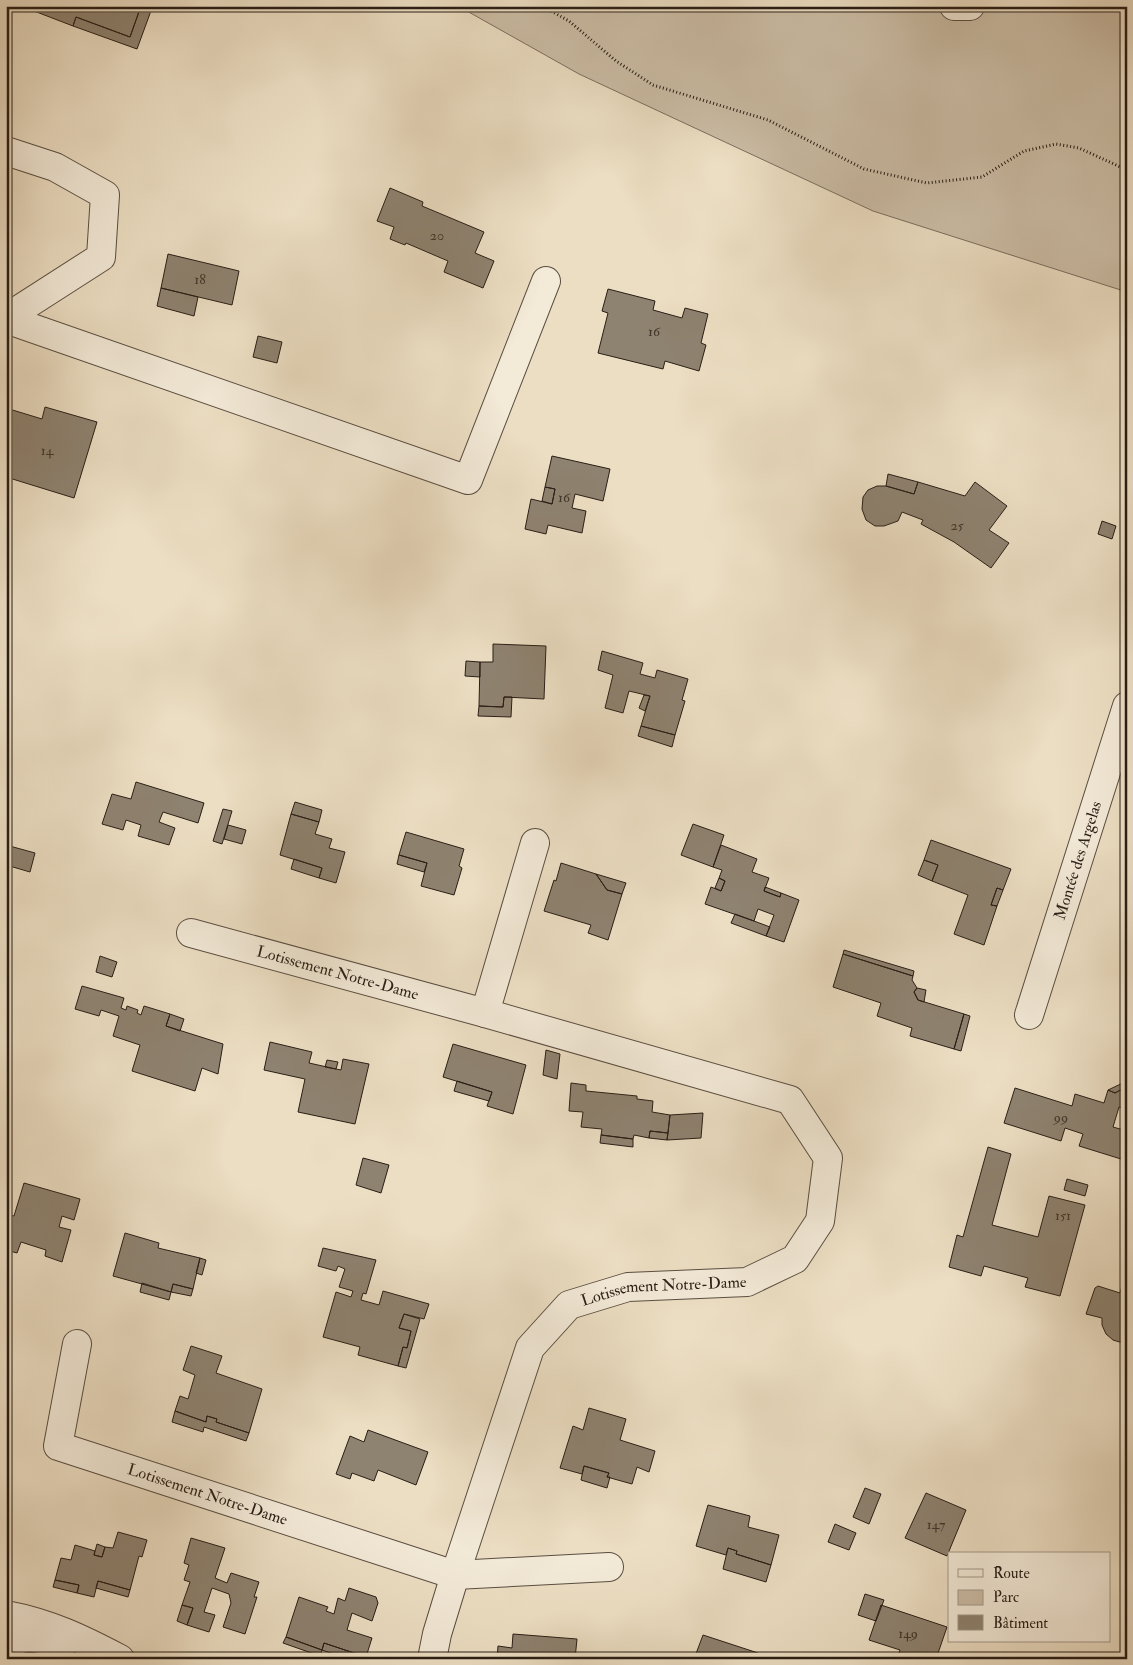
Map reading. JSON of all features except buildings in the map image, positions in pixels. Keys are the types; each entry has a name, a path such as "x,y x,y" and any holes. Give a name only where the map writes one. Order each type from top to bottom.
{"street":[{"path":"954,6 970,6"},
{"path":"6,151 55,167 105,195 101,257 6,319"},
{"path":"6,319 468,480 546,281"},
{"name":"Montée des Argelas","path":"1029,1015 1127,706"},
{"path":"485,1013 535,843"},
{"name":"Lotissement Notre-Dame","path":"191,933 485,1013 790,1100 828,1158 820,1221 795,1259 747,1282 628,1287 569,1306 530,1348 455,1575 437,1634 432,1659"},
{"name":"Lotissement Notre-Dame","path":"77,1344 58,1446 455,1575 609,1567"},
{"path":"6,1615 32,1620 64,1631 120,1659"},
{"path":"6,1650 17,1640 28,1637 44,1639 103,1659"}],"path":[{"path":"542,6 569,21 616,60 653,84 768,120 864,169 927,183 982,177 1024,152 1056,144 1079,148 1127,170"}],"green space":[{"path":"458,6 1127,6 1127,292 873,211 579,74"}]}
